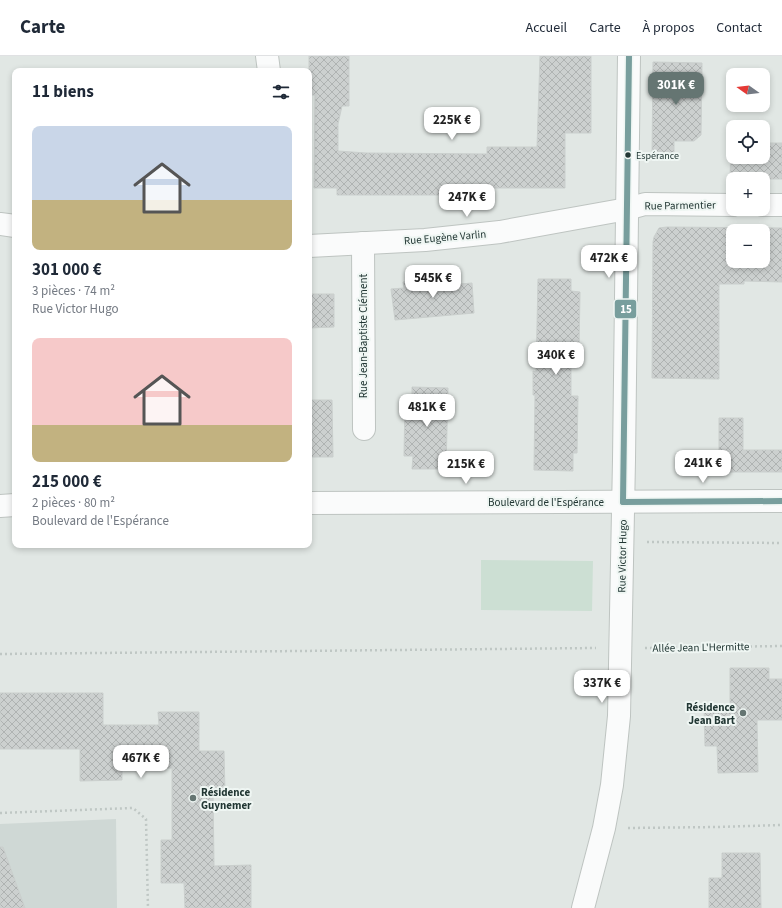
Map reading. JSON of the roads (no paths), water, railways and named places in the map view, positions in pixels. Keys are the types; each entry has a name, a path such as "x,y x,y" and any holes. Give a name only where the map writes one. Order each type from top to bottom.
{"street":[{"path":"267,56 269,68"},
{"name":"Rue Victor Hugo","path":"583,908 604,828 612,785 617,741 623,541 629,56"},
{"name":"Rue Parmentier","path":"627,209 645,204 726,205"},
{"path":"770,205 782,205"},
{"name":"Rue Eugène Varlin","path":"312,246 425,240 500,232 627,209"},
{"path":"0,224 12,226"},
{"name":"Rue Jean-Baptiste Clément","path":"363,243 364,429"},
{"name":"Boulevard de l'Espérance","path":"312,503 782,501"},
{"path":"0,506 12,505"}],"place":[{"name":"Espérance","path":"628,155"},
{"name":"Résidence Jean Bart","path":"743,713"},
{"name":"Résidence Guynemer","path":"193,798"}]}
